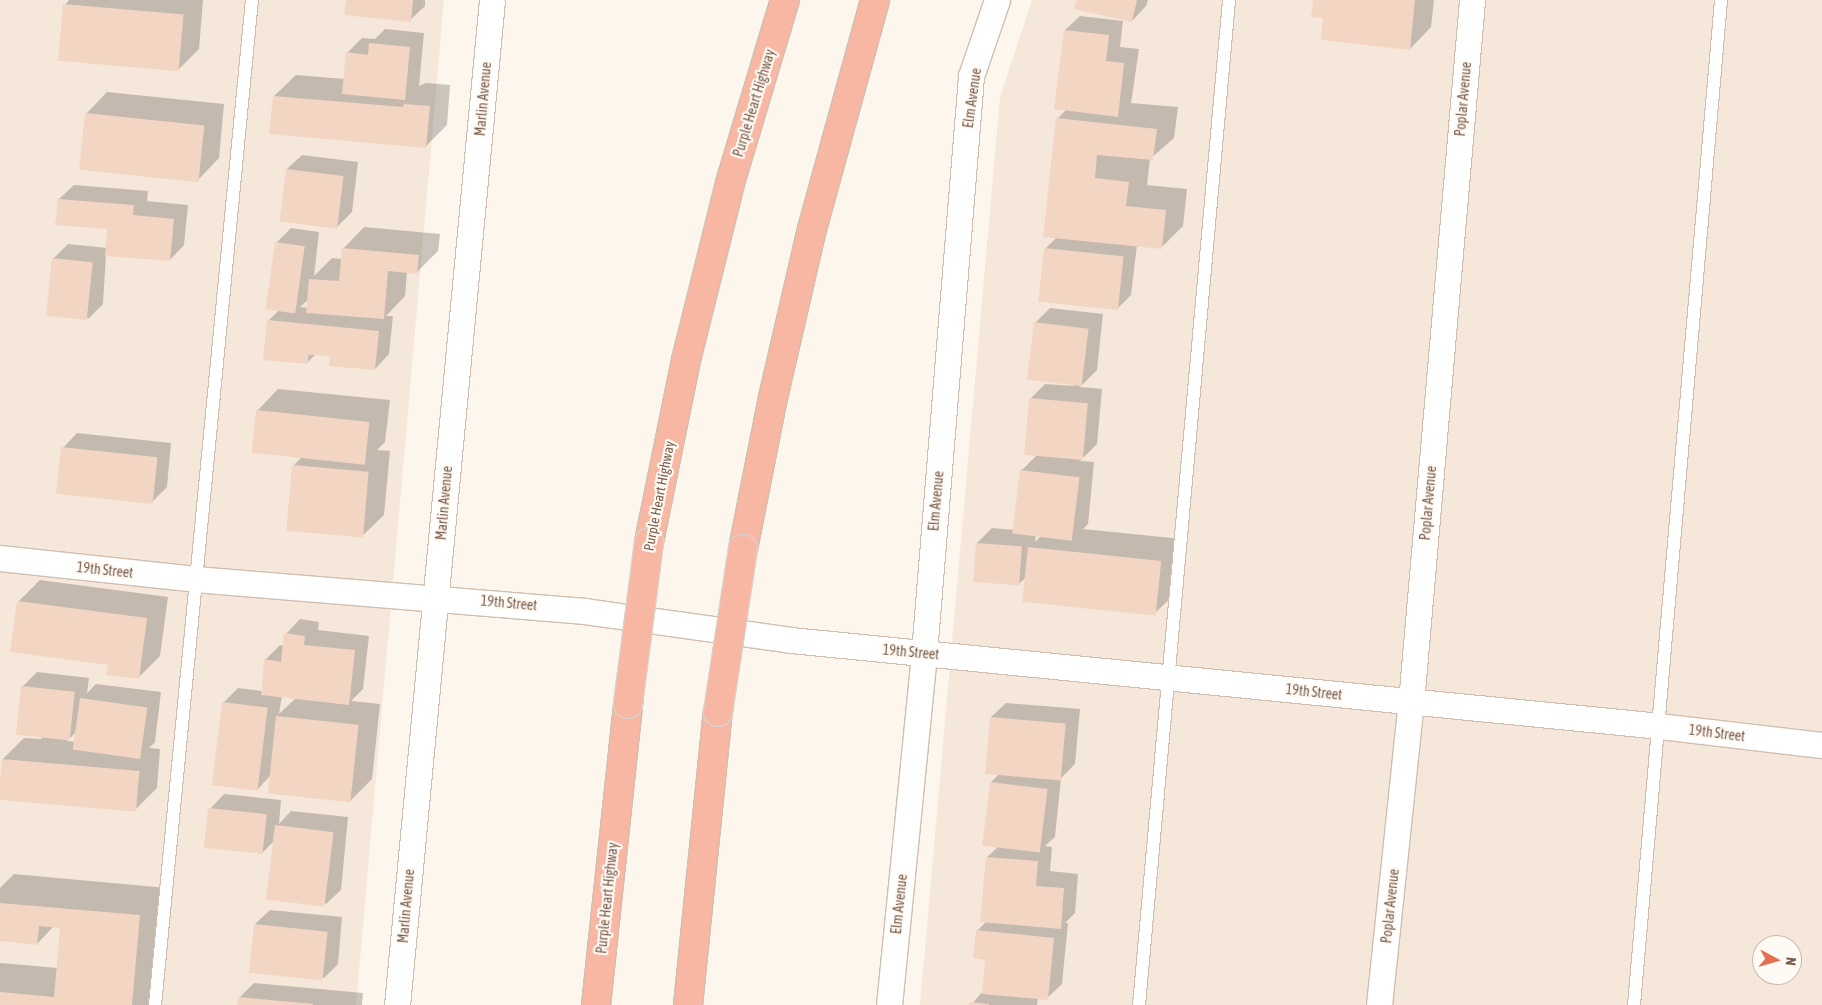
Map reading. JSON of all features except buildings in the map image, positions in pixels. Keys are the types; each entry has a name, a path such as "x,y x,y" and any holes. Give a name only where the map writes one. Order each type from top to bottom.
{"highway":[{"name":"Purple Heart Highway","path":"596,1005 628,704 649,542 695,322 730,182 785,0"},
{"path":"688,1005 718,712 743,549 772,402 812,229 875,0"}],"street":[{"name":"Marlin Avenue","path":"397,1005 492,0"},
{"name":"Elm Avenue","path":"889,1005 924,652 971,76 997,0"},
{"name":"Poplar Avenue","path":"1379,1005 1411,702 1472,0"},
{"name":"19th Street","path":"0,558 195,579 436,596 585,611 791,640 1660,726 1822,745"}],"lane":[{"path":"155,1005 252,0"},
{"path":"1139,1005 1229,0"},
{"path":"1634,1005 1660,726 1721,0"}],"shaded area":[{"path":"0,0 444,0 356,1005 0,1005"},
{"path":"1032,0 1822,0 1822,1005 920,1005 1000,97"}]}
